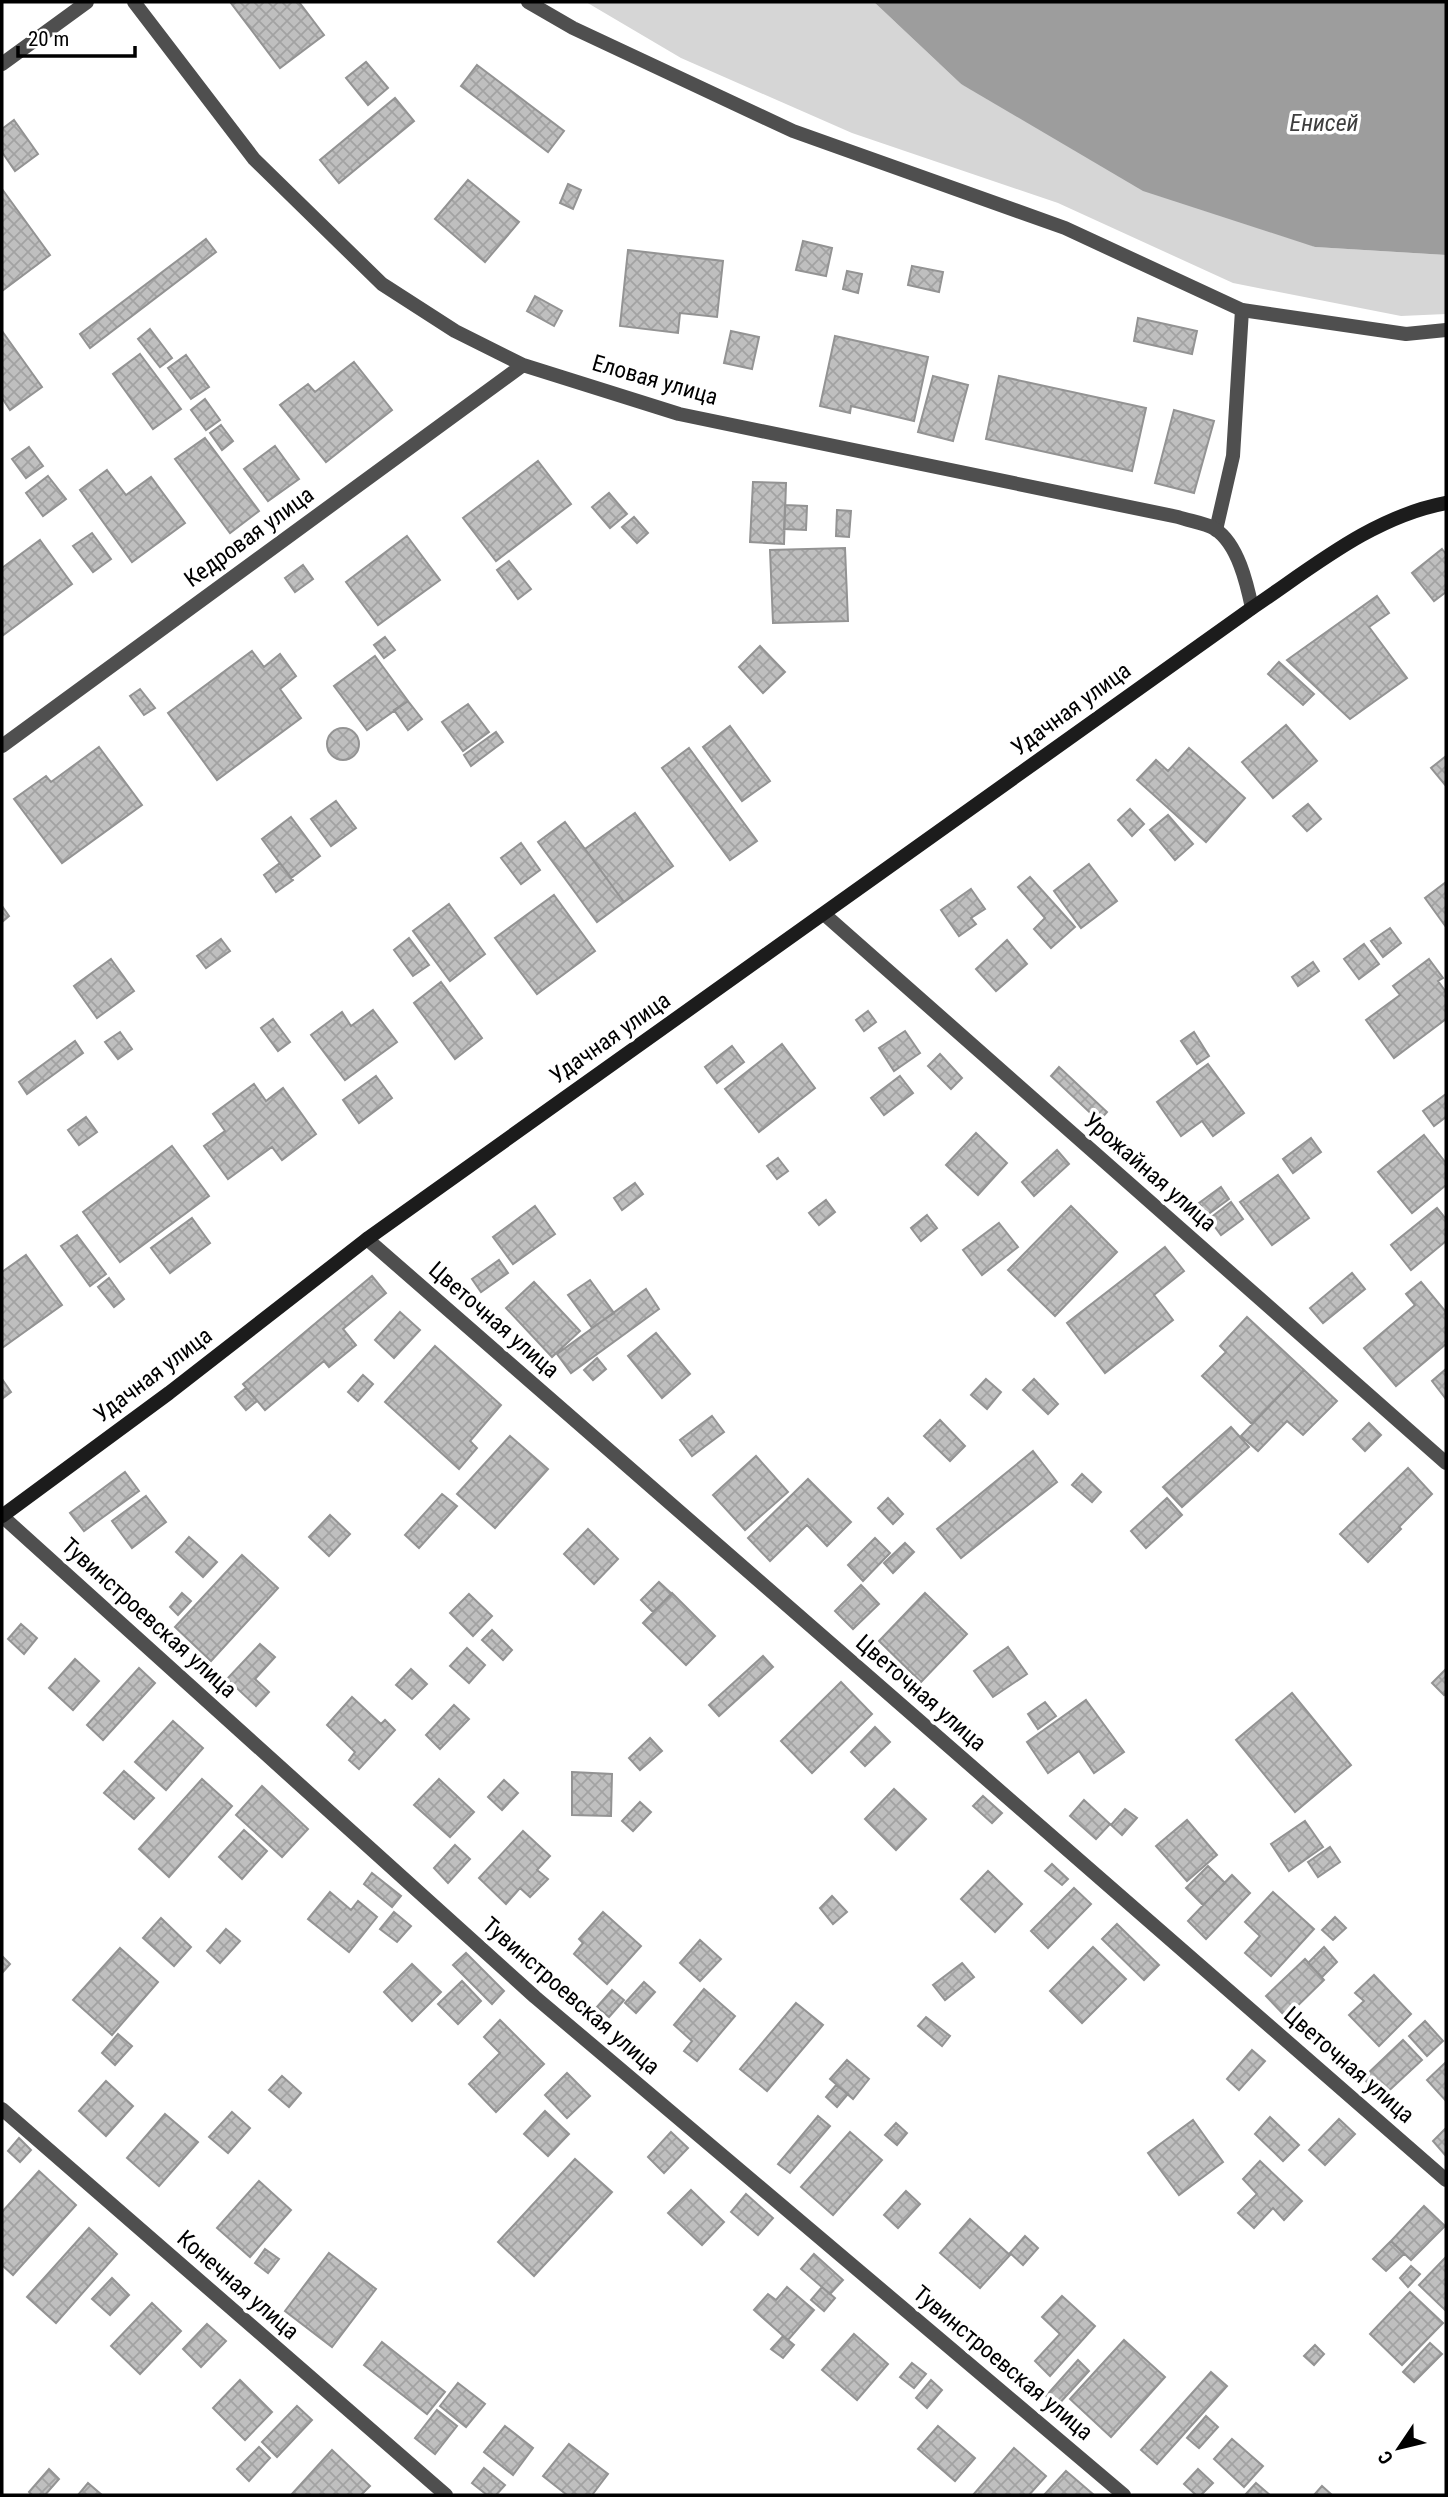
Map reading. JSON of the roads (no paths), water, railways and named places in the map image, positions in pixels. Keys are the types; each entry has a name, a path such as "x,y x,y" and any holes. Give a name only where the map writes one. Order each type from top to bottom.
{"street":[{"path":"2,64 88,2"},
{"name":"Еловая улица","path":"135,2 254,159 382,284 455,331 523,365 679,414 1178,517 1216,530"},
{"path":"528,2 573,28 793,131 1065,228 1242,310 1406,334 1446,330"},
{"path":"1242,310 1233,456 1216,530 1236,554 1247,583 1252,608"},
{"name":"Кедровая улица","path":"2,746 523,365"},
{"name":"Удачная улица","path":"2,1516 169,1392 367,1239 1252,608 1363,533 1412,512 1446,503"},
{"name":"Урожайная улица","path":"824,914 1446,1463"},
{"name":"Цветочная улица","path":"367,1239 1446,2180"},
{"name":"Тувинстроевская улица","path":"2,1516 535,1997 1124,2495"},
{"name":"Конечная улица","path":"2,2109 446,2495"}],"water":[{"name":"Енисей","path":"874,2 1446,2 1446,255 1315,247 1143,191 961,84"}]}
